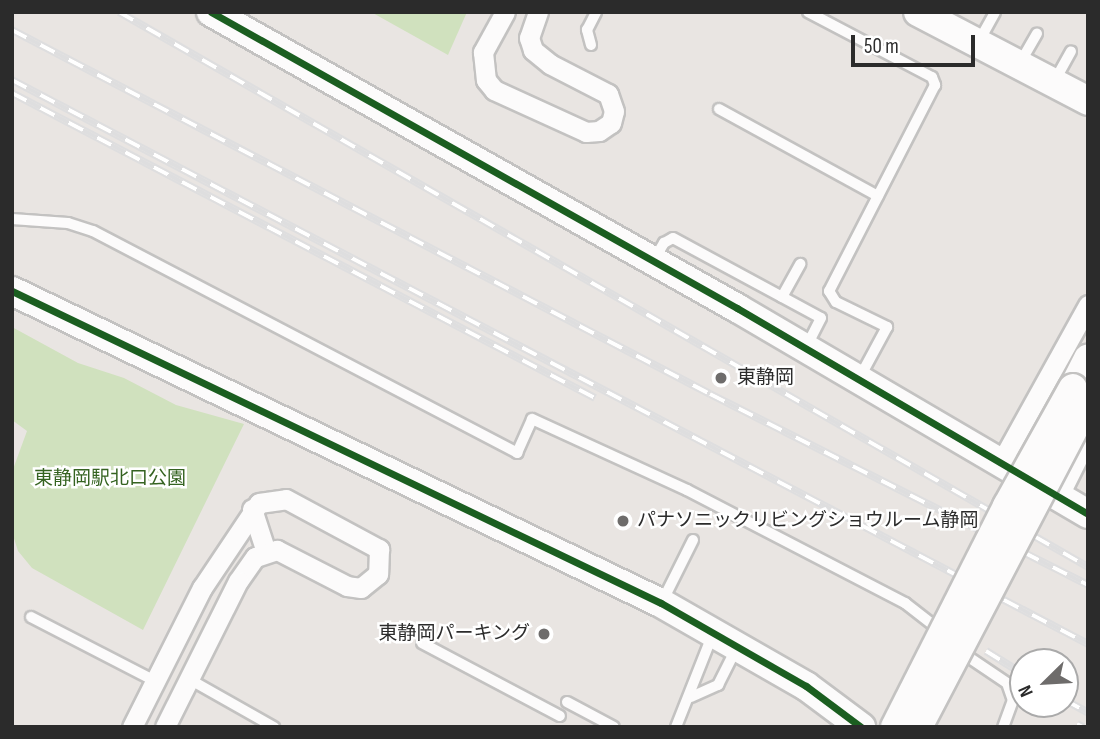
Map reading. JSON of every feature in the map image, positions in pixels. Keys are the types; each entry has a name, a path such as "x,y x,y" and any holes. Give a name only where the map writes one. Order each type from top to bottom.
{"street":[{"path":"211,12 653,261 1088,514"},
{"path":"505,12 484,52 485,80 494,90 586,132 599,131 611,123 614,111 608,94 550,64 533,50 529,38 538,12"},
{"path":"918,12 1088,101"},
{"path":"12,291 661,603 726,639 861,727"},
{"path":"1000,464 1088,305"},
{"path":"918,727 1081,395 1088,359"},
{"path":"895,727 1007,506 1081,395"},
{"path":"1058,497 1088,437"},
{"path":"132,727 202,588 252,509 266,501 286,499 368,540 379,549 382,561 378,574 361,588 347,586 277,550 266,552 247,567 165,727"},
{"path":"252,509 266,552"}],"lane":[{"path":"591,45 587,30 596,12"},
{"path":"808,12 932,77 935,85 829,291 836,302 887,327 859,380"},
{"path":"978,44 995,12"},
{"path":"1019,65 1037,33"},
{"path":"1054,83 1071,51"},
{"path":"719,109 878,196"},
{"path":"12,219 68,223 93,231 517,453 532,419 687,490 929,618 970,662 1007,683 1013,700 1003,727"},
{"path":"653,261 664,243 673,238 821,318 805,349"},
{"path":"782,297 800,264"},
{"path":"661,603 693,540"},
{"path":"31,617 155,681"},
{"path":"691,697 718,685 726,639"},
{"path":"676,727 691,697 695,673 726,639"},
{"path":"422,643 560,716"},
{"path":"189,679 274,727"},
{"path":"567,702 614,727"}],"green space":[{"path":"371,12 467,12 448,55"},
{"name":"東静岡駅北口公園","path":"12,327 78,363 124,378 176,405 244,424 143,630 32,568 18,551 12,532 12,472 27,431 12,420"}],"railway":[{"path":"119,12 1088,567"},
{"path":"12,30 710,394 1088,585"},
{"path":"12,80 1088,644"},
{"path":"12,93 595,398"},
{"path":"986,651 1009,665"},
{"path":"1079,708 1088,713"},
{"path":"1077,724 1083,727"}],"cycle path":[{"path":"211,12 737,308 1088,514"},
{"path":"12,291 661,603 806,686 861,727"}],"place":[{"name":"東静岡","path":"721,378"},
{"name":"パナソニックリビングショウルーム静岡","path":"623,521"},
{"name":"東静岡パーキング","path":"544,634"}]}
